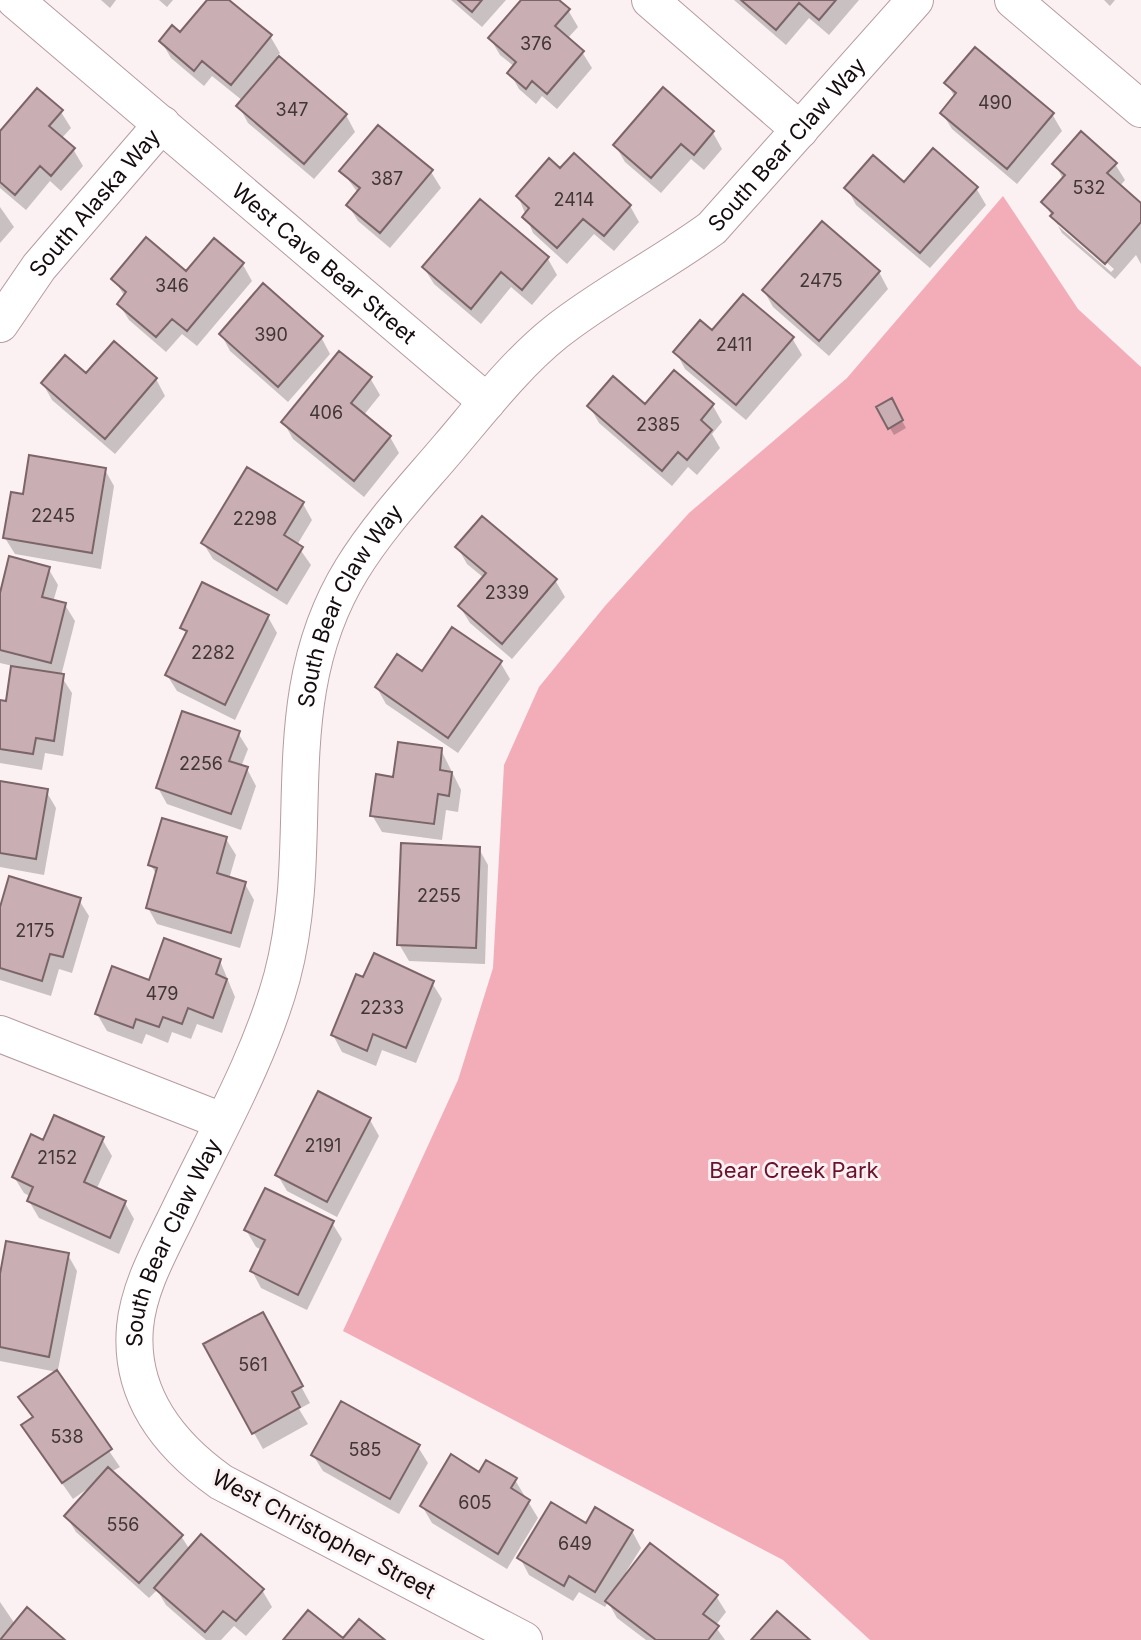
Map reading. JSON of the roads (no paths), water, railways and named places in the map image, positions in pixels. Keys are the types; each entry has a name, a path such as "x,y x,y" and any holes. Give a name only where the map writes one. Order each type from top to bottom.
{"street":[{"name":"West Cave Bear Street","path":"15,0 487,402"},
{"path":"650,0 800,130"},
{"name":"South Bear Claw Way","path":"147,1402 136,1362 135,1327 146,1281 270,1013 282,975 299,874 302,712 313,661 331,610 375,535 487,402 555,333 712,228 915,0"},
{"path":"1013,0 1141,109"},
{"name":"South Alaska Way","path":"0,324 39,267 162,124"},
{"path":"0,1034 222,1121"},
{"name":"West Christopher Street","path":"147,1402 165,1434 187,1458 221,1482 524,1640"}],"park label":[{"name":"Bear Creek Park","path":"794,1170"}]}
